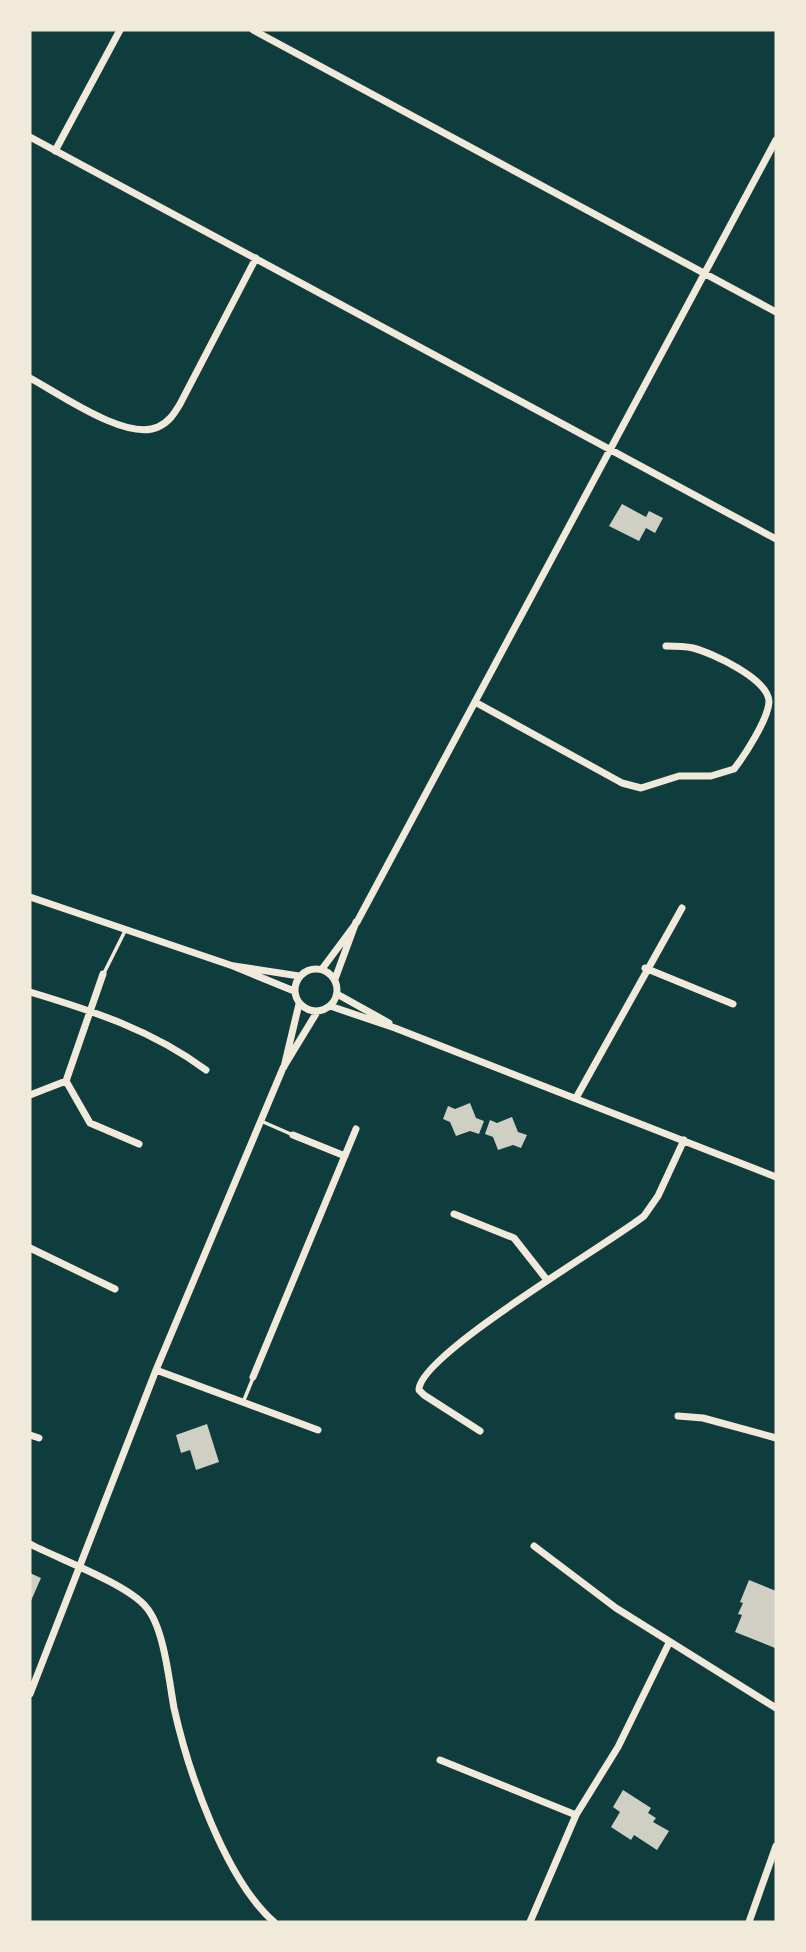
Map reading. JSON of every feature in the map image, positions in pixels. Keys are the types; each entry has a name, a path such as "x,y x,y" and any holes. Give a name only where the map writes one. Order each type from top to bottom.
{"street":[{"path":"55,150 120,30"},
{"path":"253,30 776,312"},
{"path":"30,137 776,539"},
{"path":"30,1694 156,1370 284,1068 317,1012 330,1006 337,994 335,979 357,922 776,140"},
{"path":"30,378 111,422 131,429 159,427 171,419 180,404 256,258"},
{"path":"475,702 622,783 641,788 680,776 711,776 734,769 767,711 766,690 760,682 713,655 691,648 666,646"},
{"path":"30,897 233,966 295,991"},
{"path":"576,1098 645,968 681,908"},
{"path":"322,969 357,922"},
{"path":"233,966 299,976"},
{"path":"645,968 733,1004"},
{"path":"284,1068 299,1004 295,991 299,976 306,971 322,969 335,979"},
{"path":"30,1095 66,1082 93,1011 103,974"},
{"path":"30,992 93,1011 145,1032 178,1049 206,1070"},
{"path":"337,994 395,1028"},
{"path":"299,1004 317,1012"},
{"path":"330,1006 395,1028 776,1177"},
{"path":"66,1082 90,1123 139,1144"},
{"path":"253,1377 356,1129"},
{"path":"293,1135 345,1156"},
{"path":"480,1431 419,1391 420,1381 448,1353 547,1280 644,1216 658,1196 684,1140"},
{"path":"454,1214 513,1238 547,1280"},
{"path":"30,1248 115,1289"},
{"path":"156,1370 318,1430"},
{"path":"678,1416 703,1418 776,1438"},
{"path":"30,1435 39,1438"},
{"path":"30,1544 135,1597 151,1614 189,1765 238,1876 252,1899 274,1922"},
{"path":"534,1546 616,1608 776,1708"},
{"path":"530,1922 576,1815 618,1747 669,1643"},
{"path":"440,1760 576,1815"},
{"path":"749,1922 776,1846"}],"lane":[{"path":"103,974 125,931"},
{"path":"261,1121 293,1135"},
{"path":"243,1402 253,1377"}],"building":[{"path":"622,504 646,517 649,511 663,518 655,533 646,528 639,541 609,526"},
{"path":"470,1103 476,1118 484,1121 479,1134 470,1131 456,1136 450,1122 443,1119 448,1106 455,1109"},
{"path":"512,1117 518,1132 527,1135 521,1148 513,1145 498,1150 493,1137 485,1134 490,1120 497,1123"},
{"path":"207,1424 219,1462 196,1470 190,1450 181,1453 176,1435"},
{"path":"30,1573 41,1578 30,1603"},
{"path":"749,1580 776,1591 775,1648 735,1632 742,1615 738,1614 743,1603 740,1602"},
{"path":"623,1790 651,1808 648,1813 656,1818 653,1822 669,1831 657,1850 634,1835 631,1840 611,1827 620,1812 613,1807"}]}
